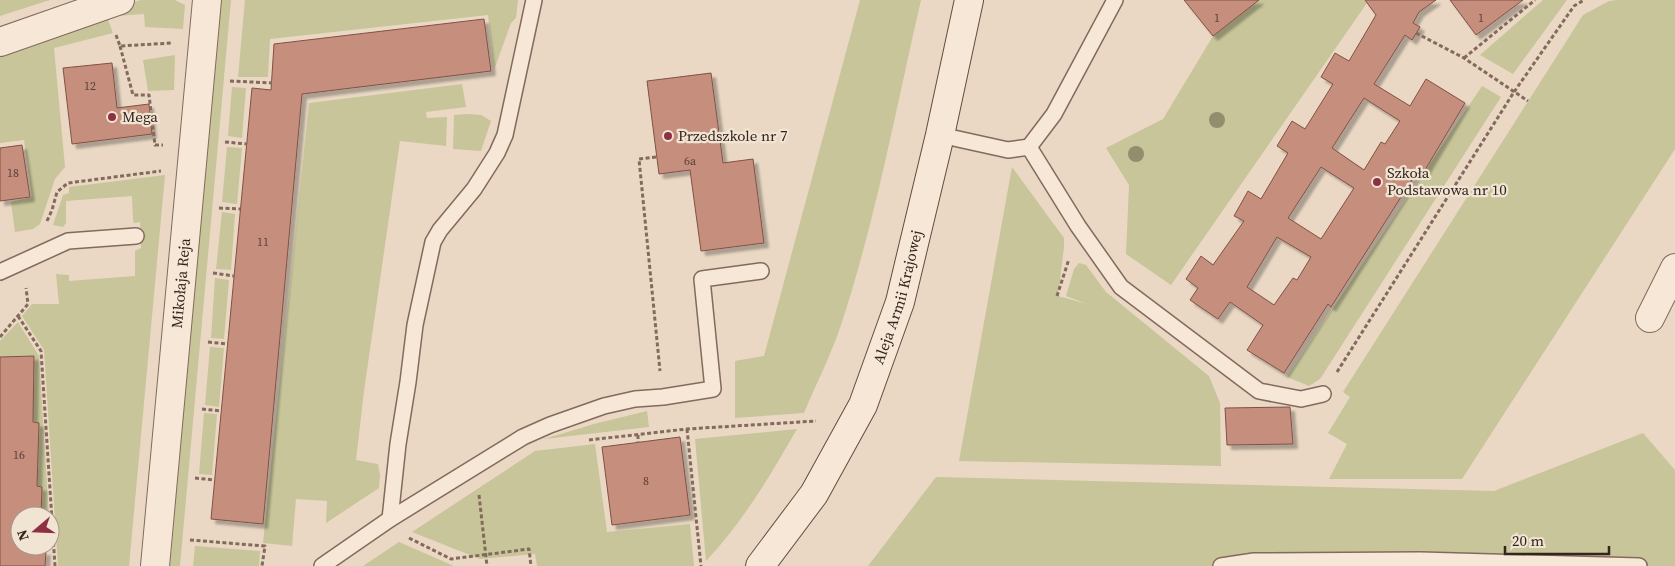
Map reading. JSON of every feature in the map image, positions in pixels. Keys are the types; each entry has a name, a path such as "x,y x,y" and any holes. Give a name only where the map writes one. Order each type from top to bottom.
{"street":[{"name":"Mikołaja Reja","path":"155,566 207,0"},
{"name":"Aleja Armii Krajowej","path":"760,566 814,494 862,405 900,302 940,135 969,0"},
{"path":"0,42 114,2"},
{"path":"1650,318 1675,268"}],"lane":[{"path":"390,519 415,325 433,242 440,230 474,189 502,143 534,0"},
{"path":"940,135 1008,150 1029,147 1054,114 1115,0"},
{"path":"1029,147 1078,226 1121,287 1259,391 1301,399 1323,394"},
{"path":"0,272 68,240 136,236"},
{"path":"322,566 390,519 523,437 550,425 604,406 635,399 663,397 713,388 702,279 761,271"},
{"path":"1221,566 1254,561 1410,560 1639,566"}],"path":[{"path":"1464,58 1535,0"},
{"path":"1323,394 1514,92 1574,6 1584,0"},
{"path":"114,2 120,46 133,95 149,95 155,145"},
{"path":"1416,33 1464,58 1528,101"},
{"path":"120,46 174,43"},
{"path":"229,81 272,83"},
{"path":"224,142 247,144"},
{"path":"656,157 639,159 663,397"},
{"path":"52,210 57,192 68,183 162,171"},
{"path":"218,208 240,209"},
{"path":"1057,296 1078,226"},
{"path":"0,337 28,304 25,261"},
{"path":"213,273 234,276"},
{"path":"18,316 41,351 55,566"},
{"path":"207,342 228,344"},
{"path":"202,409 221,411"},
{"path":"584,441 687,429 816,421"},
{"path":"687,429 701,566"},
{"path":"638,435 638,443"},
{"path":"195,478 214,480"},
{"path":"480,504 487,566"},
{"path":"190,540 265,546 262,566"},
{"path":"422,545 450,559 530,549 531,566"}],"shaded area":[{"path":"0,0 50,0 0,16"},
{"path":"141,0 175,0 185,5 183,29 145,27 144,14 116,16 113,8"},
{"path":"218,0 231,0 180,566 170,566"},
{"path":"245,0 518,0 516,18 511,23 494,70 488,15 270,39 268,77 238,77"},
{"path":"860,0 921,0 865,245 837,336 804,413 735,418 735,361 764,356"},
{"path":"1259,0 1365,0 1367,3 1171,285 1126,254 1129,185 1106,148 1163,119 1213,36"},
{"path":"1543,0 1567,0 1513,74 1480,55"},
{"path":"1675,0 1675,149 1462,479 1329,479 1347,444 1328,433 1350,397 1343,392 1583,15 1609,1"},
{"path":"105,12 113,33 54,48 65,167 55,179 40,224 33,229 15,232 11,202 32,197 24,140 0,143 0,50"},
{"path":"175,55 174,90 148,91 143,60"},
{"path":"462,84 466,107 426,112 427,118 447,117 446,146 400,141 364,391 356,460 378,464 380,475 379,488 326,523 327,501 296,499 292,546 263,543 309,103"},
{"path":"1482,86 1501,97 1320,379 1309,386 1287,377"},
{"path":"232,87 246,88 242,138 228,136"},
{"path":"454,115 481,115 491,121 481,151 453,149"},
{"path":"227,147 242,148 237,204 222,202"},
{"path":"1012,167 1064,238 1058,296 1087,304 1066,296 1074,269 1079,263 1086,265 1106,292 1209,376 1220,403 1221,466 959,461"},
{"path":"165,175 129,566 58,566 57,556 60,556 60,506 54,506 44,350 22,316 32,304 59,304 56,274 69,275 69,281 135,276 135,251 141,248 140,222 134,223 133,220 132,196 66,201 66,223 63,227 53,225 63,195 69,193 69,187"},
{"path":"222,212 235,214 231,270 216,269"},
{"path":"215,278 229,280 224,339 211,338"},
{"path":"18,322 39,356 48,506 41,506 42,487 37,486 39,423 33,422 34,356 0,357 0,341"},
{"path":"210,347 224,348 219,407 205,405"},
{"path":"647,411 649,427 544,439 594,424"},
{"path":"204,413 217,414 212,475 199,474"},
{"path":"797,429 744,514 706,561 695,439"},
{"path":"1643,433 1675,470 1675,566 868,566 936,477 1494,491"},
{"path":"595,444 607,532 690,524 694,566 537,566 535,554 480,559 412,532 535,451"},
{"path":"399,542 454,566 363,566"},
{"path":"195,546 260,551 259,566 193,566"}],"building":[{"path":"1184,0 1259,0 1213,36"},
{"name":"Szkoła Podstawowa nr 10","path":"1365,0 1436,0 1419,12 1413,23 1420,27 1412,40 1405,35 1374,84 1410,106 1426,79 1465,103 1422,175 1417,172 1331,307 1328,304 1284,373 1247,350 1263,325 1230,302 1218,319 1190,300 1198,288 1186,279 1201,256 1213,265 1244,221 1234,216 1248,191 1261,199 1288,153 1277,146 1292,121 1305,129 1333,84 1321,77 1335,53 1349,61 1376,15","holes":["1364,98 1400,121 1385,144 1381,142 1364,170 1332,148","1321,167 1354,188 1321,239 1288,218","1277,237 1311,257 1297,280 1293,278 1274,305 1247,287"]},
{"path":"1450,0 1523,0 1476,35"},
{"path":"484,19 491,71 302,94 263,524 211,519 252,88 271,90 274,44"},
{"path":"112,63 117,108 149,104 152,134 72,144 63,68"},
{"path":"711,73 723,163 753,159 764,243 701,251 690,170 659,174 647,81"},
{"path":"22,145 30,197 0,201 0,148"},
{"path":"34,356 33,422 39,423 37,486 42,487 41,506 10,506 10,556 46,556 45,566 0,566 0,357"},
{"path":"1290,407 1293,444 1227,445 1225,408"},
{"path":"680,437 690,515 612,525 602,447"}],"place":[{"name":"Mega","path":"112,117"},
{"name":"Przedszkole nr 7","path":"668,136"},
{"name":"Szkoła Podstawowa nr 10","path":"1377,182"}]}
